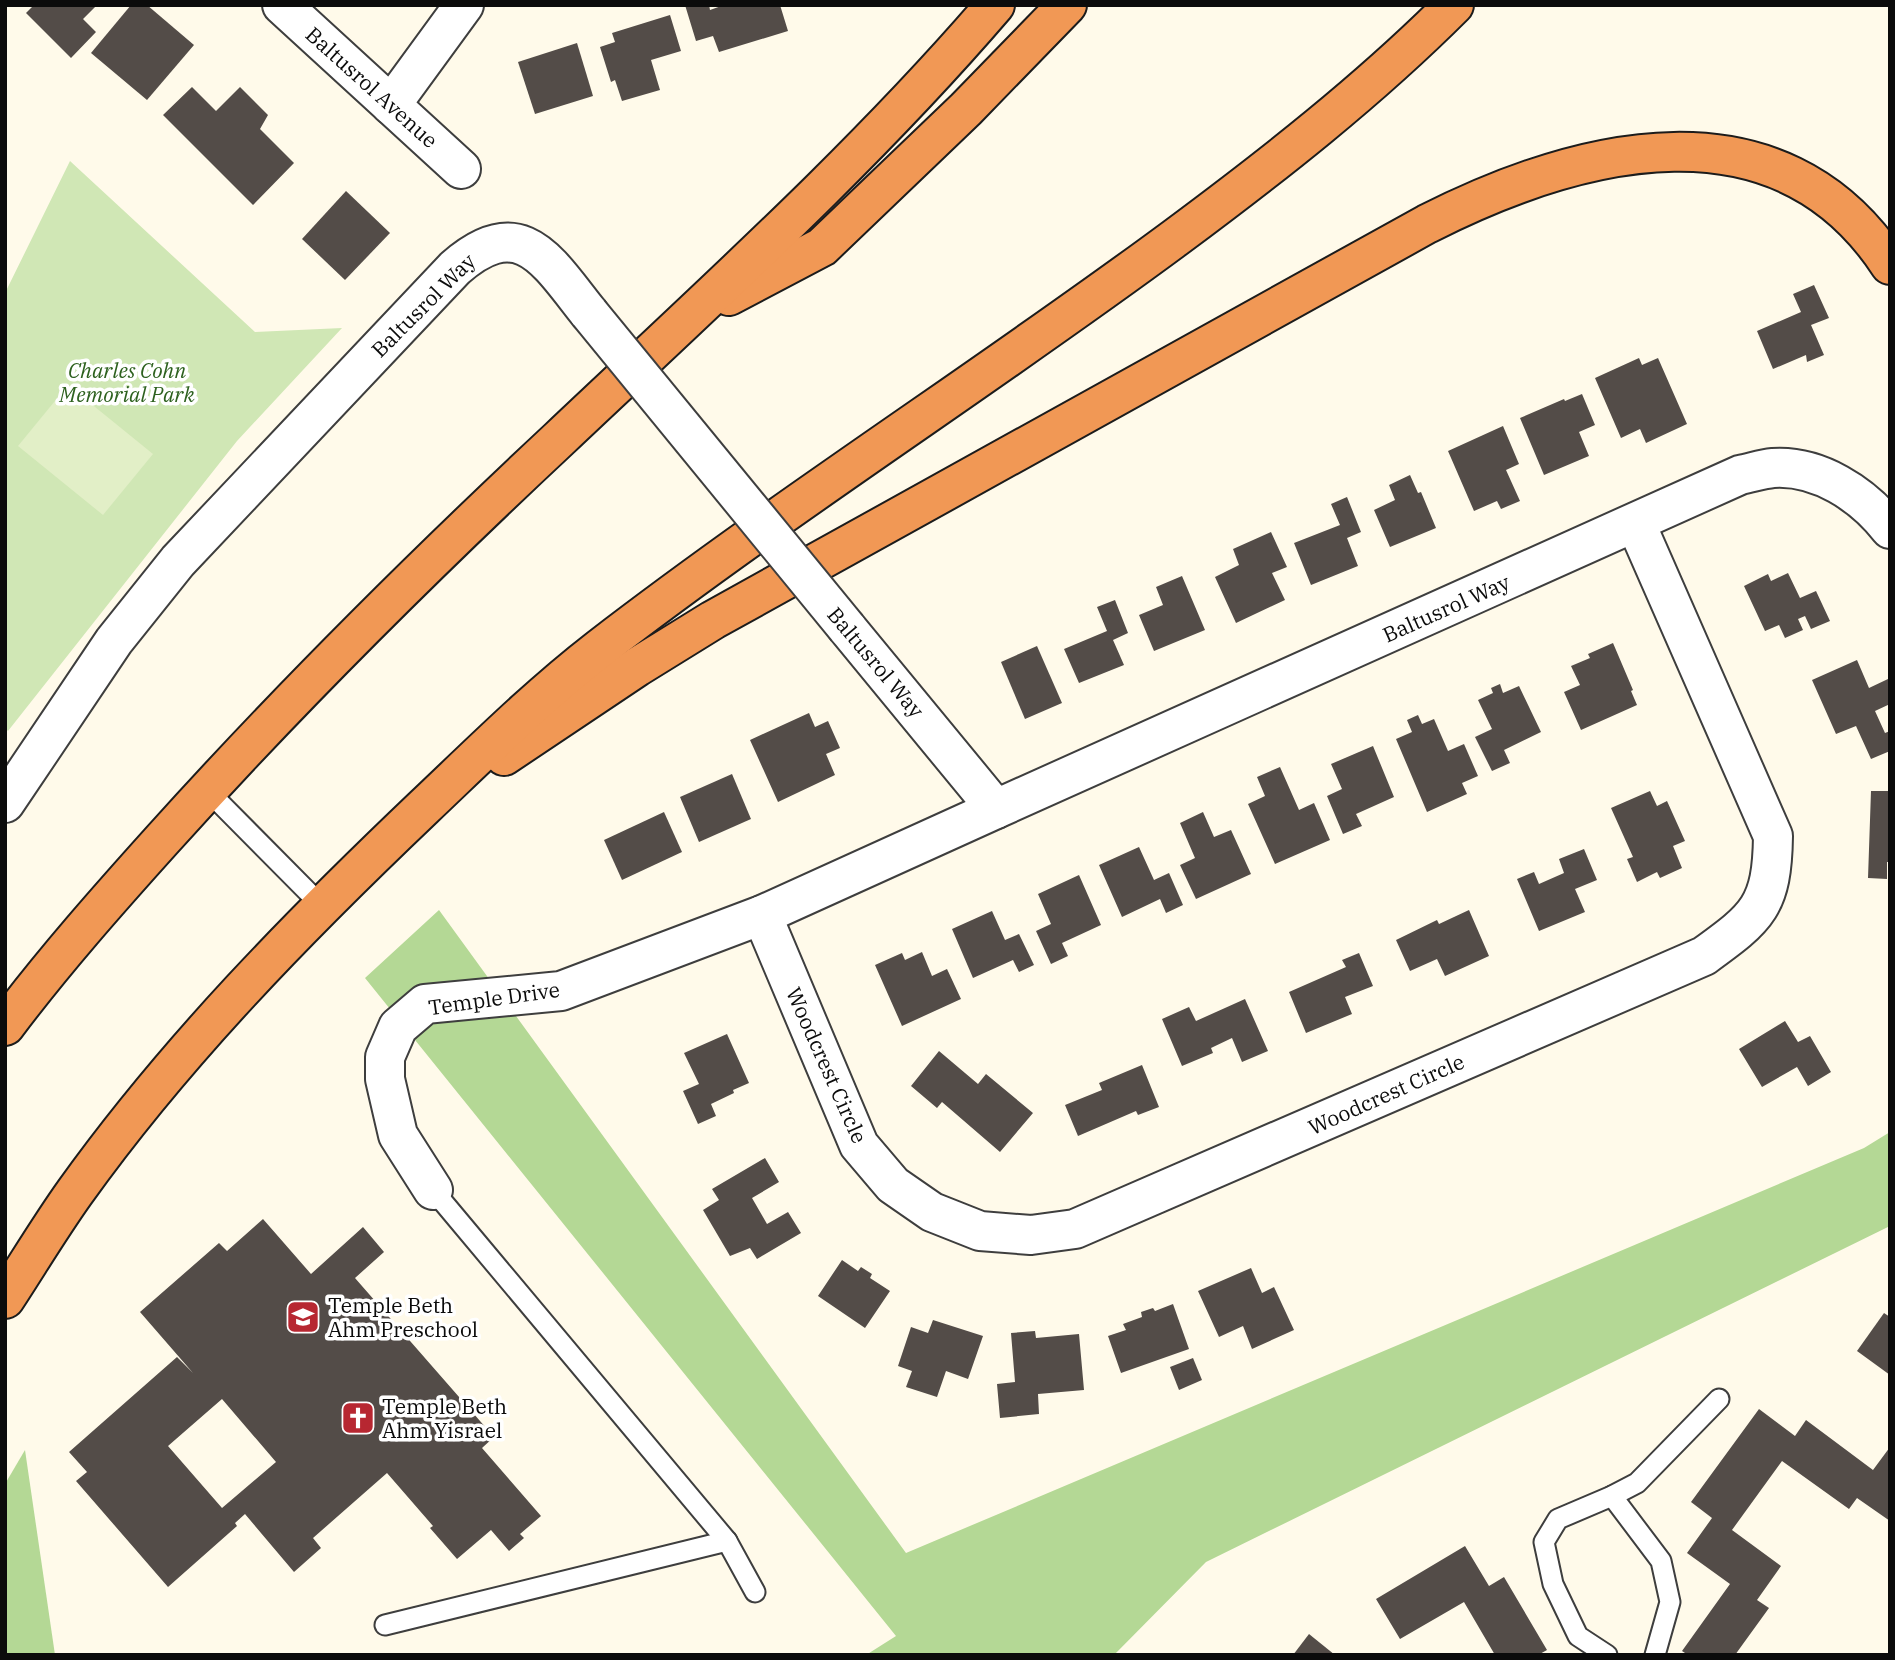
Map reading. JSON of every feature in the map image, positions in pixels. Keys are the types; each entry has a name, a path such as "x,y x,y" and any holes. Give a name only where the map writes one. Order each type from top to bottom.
{"highway":[{"path":"5,1026 106,903 207,790 367,624 787,223 905,104 995,5"},
{"path":"690,316 822,247 966,110 1067,5"},
{"path":"5,1299 74,1193 149,1096 234,999 321,905 544,693 598,650 1112,285 1227,199 1339,109 1401,56 1454,5"},
{"path":"413,818 637,667 713,620 1427,224 1467,203 1508,187 1577,164 1646,153 1713,154 1742,159 1772,167 1802,180 1828,196 1852,216 1874,240 1890,265"}],"street":[{"name":"Baltusrol Avenue","path":"282,5 461,169"},
{"path":"391,105 464,5"},
{"name":"Baltusrol Way","path":"5,803 114,642 178,561 454,268 473,252 491,244 510,243 525,246 544,257 996,809"},
{"name":"Baltusrol Way","path":"762,915 1740,475 1772,468 1807,471 1829,479 1871,509 1890,529"},
{"name":"Woodcrest Circle","path":"762,915 859,1145 893,1185 932,1212 980,1230 1031,1235 1075,1229 1704,956 1742,929 1763,903 1772,871 1773,836 1636,524"},
{"name":"Temple Drive","path":"433,1190 398,1135 387,1090 385,1057 398,1027 407,1019 425,1004 561,991 762,915"}],"lane":[{"path":"207,790 321,905"},
{"path":"433,1190 727,1541 755,1592"},
{"path":"1607,1655 1578,1636 1553,1584 1544,1542 1558,1519 1637,1483 1719,1399"},
{"path":"1612,1496 1661,1561 1670,1602 1655,1655"},
{"path":"385,1625 727,1541"}],"green space":[{"name":"Charles Cohn Memorial Park","path":"70,161 255,332 342,328 237,441 8,731 5,728 5,293"},
{"path":"68,385 153,454 103,515 18,446"},
{"path":"439,910 906,1553 1864,1148 1890,1132 1890,1226 1206,1562 1114,1655 866,1655 896,1636 365,978"},
{"path":"25,1450 55,1655 5,1655 5,1484"}],"building":[{"path":"34,5 97,5 83,19 96,32 71,58 26,13"},
{"path":"131,5 147,5 194,45 147,100 91,53"},
{"path":"685,5 709,5 710,10 724,5 780,5 788,31 719,52 713,36 696,41"},
{"path":"670,15 681,51 651,60 660,90 622,101 615,80 611,82 600,47 615,42 612,33"},
{"path":"577,43 593,96 535,114 518,62"},
{"path":"192,87 216,111 240,87 268,115 260,129 294,163 253,205 163,115"},
{"path":"346,191 390,233 345,280 302,239"},
{"path":"1814,285 1829,318 1811,325 1824,355 1807,362 1806,355 1773,369 1757,331 1801,312 1793,294"},
{"path":"1639,358 1642,365 1658,358 1687,424 1646,443 1640,429 1621,438 1595,378"},
{"path":"1582,394 1595,425 1579,432 1589,456 1544,475 1520,418"},
{"path":"1503,426 1519,464 1506,470 1520,501 1501,509 1497,501 1474,511 1448,451"},
{"path":"1410,475 1418,493 1421,492 1436,528 1390,547 1374,510 1395,500 1389,485"},
{"path":"1347,497 1361,532 1347,538 1358,566 1311,585 1294,543 1340,525 1331,504"},
{"path":"1271,532 1287,567 1272,573 1285,600 1236,623 1215,577 1239,565 1233,549"},
{"path":"1788,573 1800,598 1816,591 1830,621 1811,629 1805,616 1798,619 1803,630 1785,638 1779,625 1765,631 1744,586 1768,574 1771,581"},
{"path":"1182,576 1205,630 1154,651 1139,615 1163,605 1156,587"},
{"path":"1115,600 1128,633 1113,640 1124,665 1079,683 1064,649 1107,631 1097,607"},
{"path":"1613,643 1637,705 1581,730 1564,692 1580,685 1571,666 1590,658 1588,654"},
{"path":"1037,646 1062,703 1025,719 1001,662"},
{"path":"1857,660 1869,688 1888,679 1890,683 1890,704 1875,711 1885,733 1890,731 1890,751 1871,759 1856,726 1836,734 1812,680"},
{"path":"1500,684 1503,693 1519,686 1541,732 1504,750 1510,763 1492,771 1475,737 1492,729 1478,700 1493,693 1491,688"},
{"path":"809,713 815,727 828,721 840,748 826,754 835,775 778,802 750,740"},
{"path":"1418,715 1422,724 1434,719 1448,751 1464,744 1478,776 1462,783 1467,794 1427,812 1396,739 1412,732 1407,720"},
{"path":"1373,746 1394,797 1356,814 1362,826 1343,834 1327,796 1342,789 1331,764"},
{"path":"1280,767 1299,810 1314,803 1330,840 1275,864 1248,804 1265,796 1257,777"},
{"path":"732,774 751,819 699,842 680,797"},
{"path":"1650,791 1657,806 1667,801 1685,841 1673,846 1682,868 1660,878 1657,872 1637,882 1627,859 1633,857 1611,808"},
{"path":"1871,791 1890,791 1890,862 1887,862 1887,879 1868,878"},
{"path":"664,812 682,852 622,880 604,840"},
{"path":"1203,812 1214,837 1231,830 1251,874 1196,899 1180,865 1195,858 1180,823"},
{"path":"1139,847 1154,880 1169,873 1183,905 1166,913 1160,899 1122,917 1099,865"},
{"path":"1584,849 1597,880 1575,889 1585,912 1539,931 1517,879 1534,872 1539,884 1564,873 1559,859"},
{"path":"1079,875 1101,925 1062,943 1068,956 1051,964 1036,931 1051,924 1038,894"},
{"path":"1469,910 1489,956 1445,976 1437,959 1410,971 1396,940 1437,920 1439,924"},
{"path":"992,911 1005,940 1019,934 1034,965 1019,972 1013,960 973,978 952,929"},
{"path":"922,952 932,976 947,969 961,999 902,1026 875,965 902,953 905,960"},
{"path":"1359,953 1373,986 1345,997 1352,1014 1306,1033 1289,992 1346,967 1342,960"},
{"path":"1245,999 1268,1051 1242,1062 1232,1038 1211,1048 1213,1053 1182,1066 1162,1019 1189,1007 1196,1021"},
{"path":"1785,1021 1798,1042 1810,1036 1831,1072 1808,1086 1797,1067 1762,1087 1739,1049"},
{"path":"727,1034 749,1083 711,1104 716,1116 698,1124 683,1091 699,1084 684,1053"},
{"path":"939,1051 978,1084 986,1074 1033,1113 1000,1152 942,1102 937,1108 911,1086"},
{"path":"1142,1065 1159,1107 1138,1115 1136,1111 1078,1136 1065,1105 1102,1090 1099,1083"},
{"path":"765,1158 779,1182 752,1198 767,1224 788,1212 801,1233 757,1259 750,1248 730,1256 703,1210 719,1200 712,1189"},
{"name":"Temple Beth Ahm Yisrael","path":"263,1219 311,1274 363,1227 384,1252 355,1278 494,1437 482,1448 541,1516 520,1534 524,1538 509,1551 491,1530 457,1559 430,1528 433,1526 387,1473 313,1538 321,1548 294,1572 245,1514 235,1523 237,1526 168,1587 76,1481 87,1472 69,1452 177,1357 193,1373 140,1312 219,1243 227,1251","holes":["222,1399 276,1462 222,1508 168,1446"]},
{"path":"842,1260 858,1271 861,1267 872,1274 870,1278 890,1291 865,1328 818,1296"},
{"path":"1251,1268 1262,1293 1274,1287 1294,1330 1252,1349 1243,1326 1219,1337 1198,1291"},
{"path":"1173,1304 1189,1349 1121,1373 1108,1336 1126,1330 1123,1324 1142,1317 1141,1312 1153,1308 1155,1311"},
{"path":"1884,1313 1890,1317 1890,1375 1857,1351"},
{"path":"933,1320 983,1336 968,1379 946,1371 937,1397 906,1387 912,1371 898,1366 911,1327 928,1333"},
{"path":"1035,1331 1036,1338 1079,1334 1084,1390 1038,1394 1039,1414 1000,1418 997,1384 1015,1382 1011,1333"},
{"path":"1193,1358 1202,1380 1179,1390 1170,1367"},
{"path":"1759,1409 1795,1436 1806,1420 1873,1470 1890,1447 1890,1521 1857,1498 1849,1509 1782,1461 1732,1530 1781,1566 1757,1600 1769,1608 1735,1655 1688,1655 1682,1651 1730,1584 1687,1553 1712,1518 1691,1502"},
{"path":"1465,1546 1489,1586 1504,1577 1547,1650 1538,1655 1495,1655 1464,1602 1400,1639 1376,1599"},
{"path":"1309,1634 1335,1655 1293,1655"}],"place":[{"name":"Temple Beth Ahm Preschool","path":"303,1317"},
{"name":"Temple Beth Ahm Yisrael","path":"358,1418"}]}
